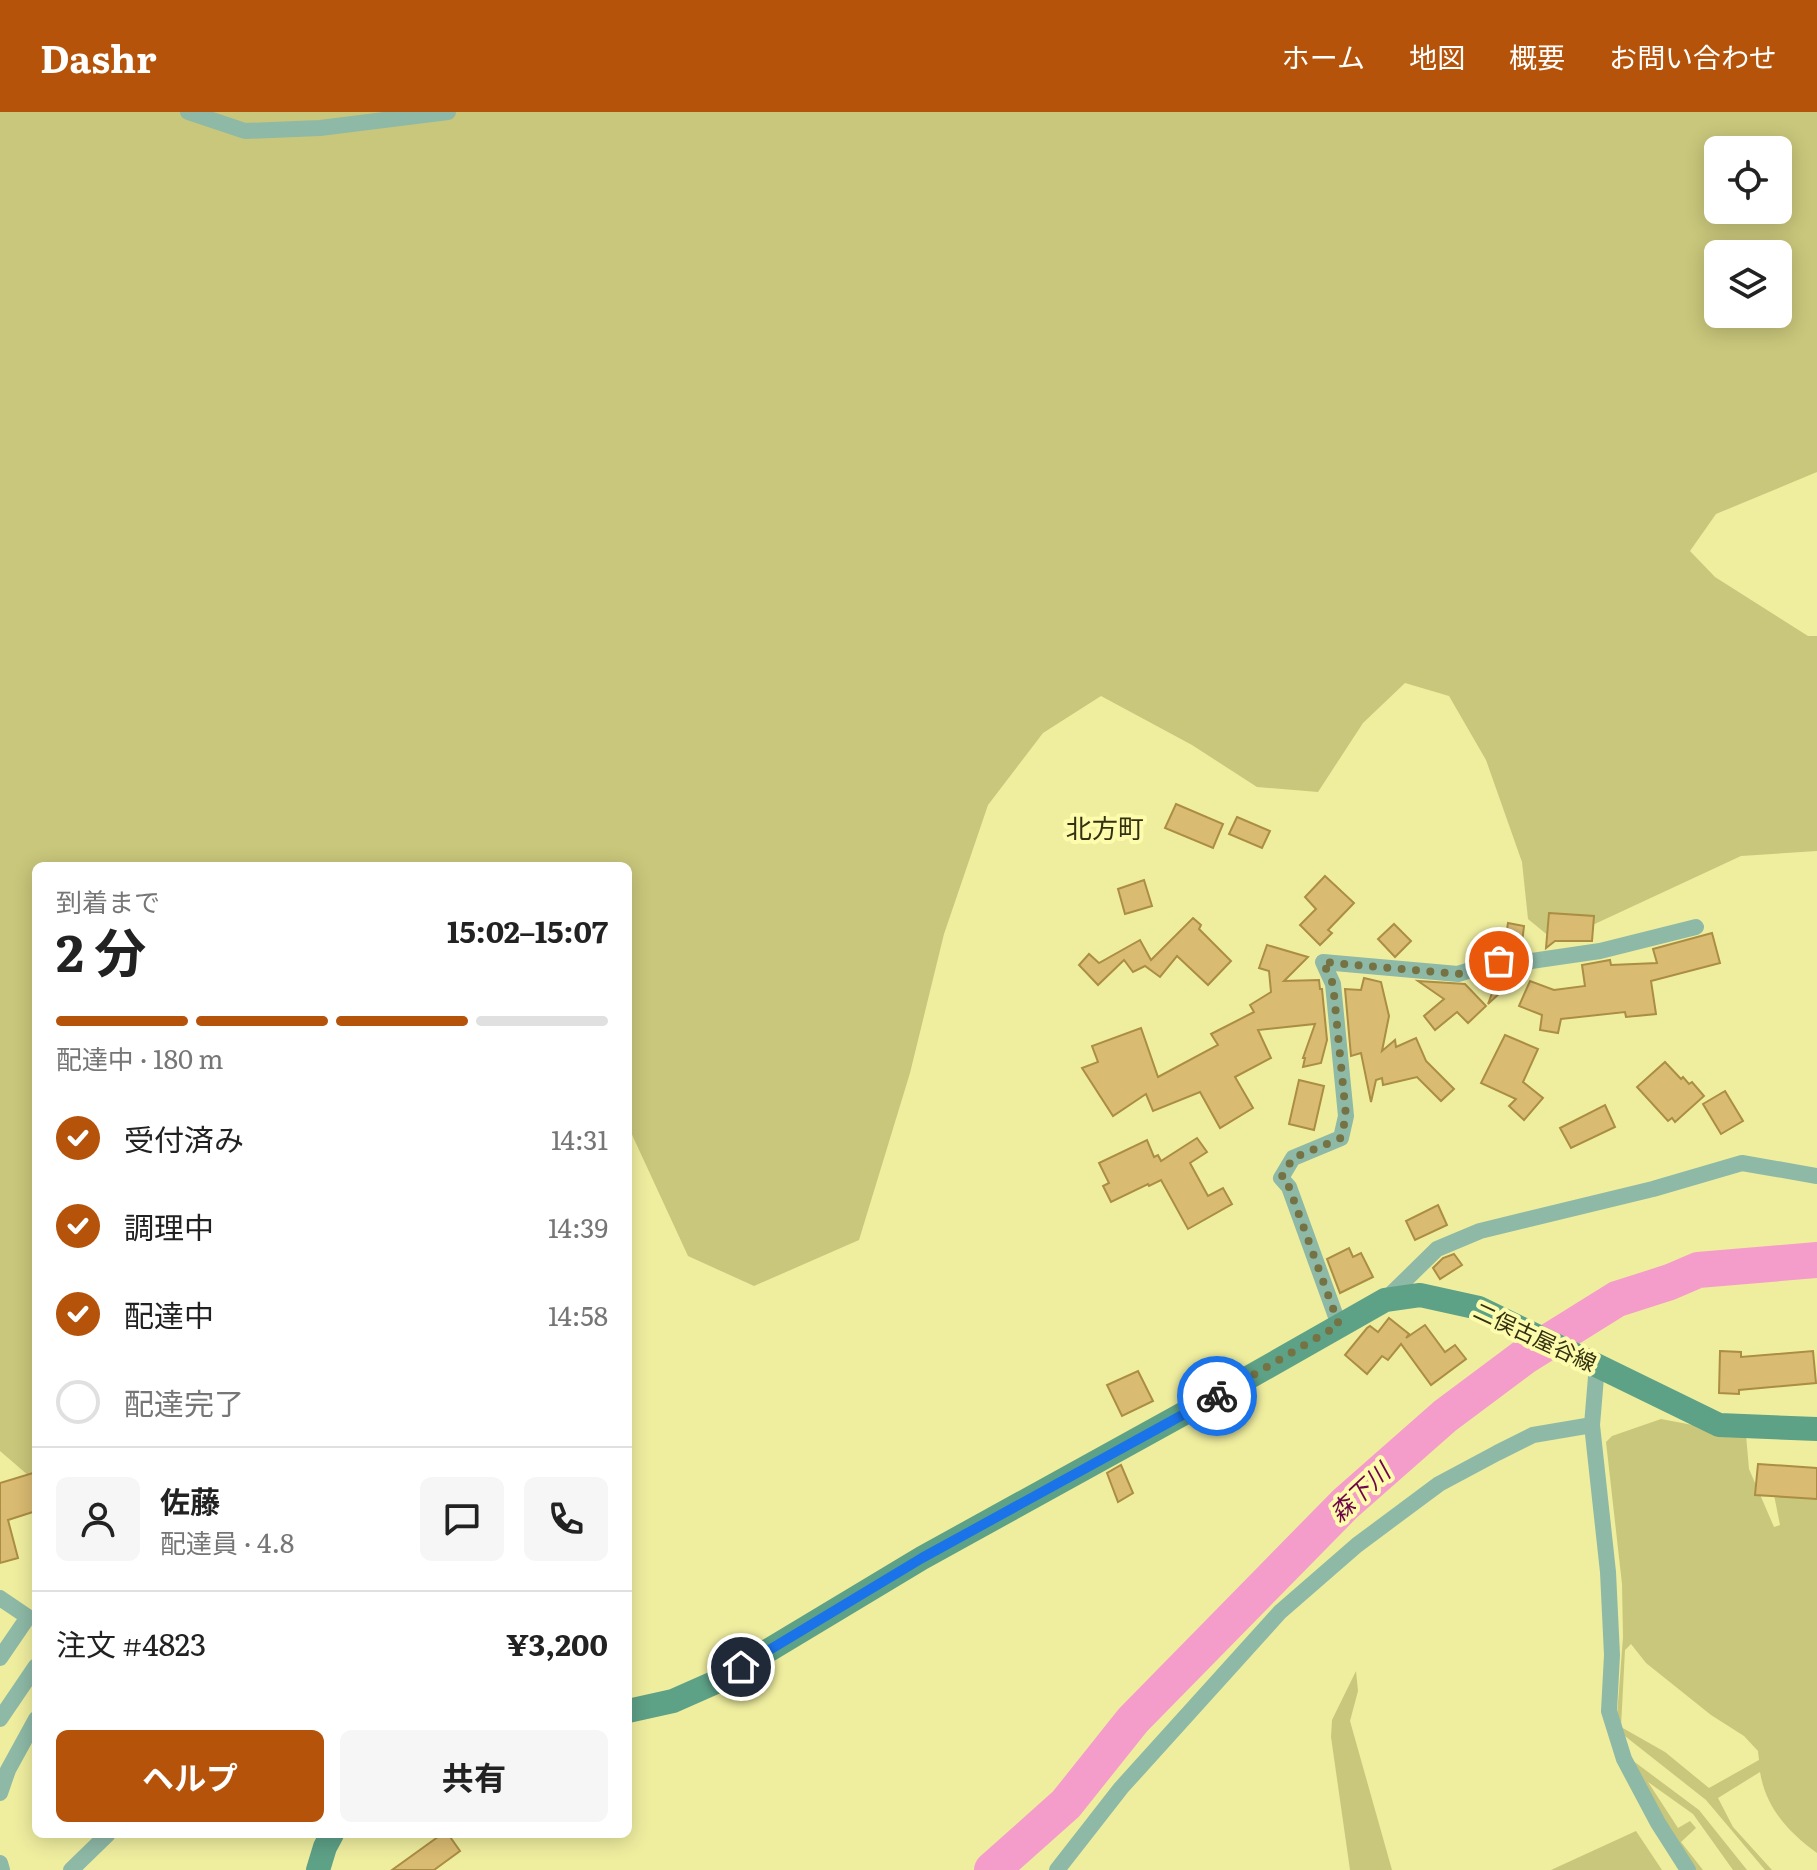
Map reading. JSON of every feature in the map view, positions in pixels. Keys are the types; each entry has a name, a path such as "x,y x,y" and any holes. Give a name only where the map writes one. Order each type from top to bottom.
{"main road":[{"name":"二俣古屋谷線","path":"632,1710 673,1701 716,1682 922,1558 1385,1300 1420,1295 1479,1308 1719,1425 1817,1429"},
{"path":"318,1870 330,1838"}],"street":[{"path":"188,112 245,131 320,128 448,112"},
{"path":"1339,1325 1289,1187 1281,1178 1293,1158 1341,1138 1346,1116 1333,984 1323,962 1458,974 1499,961 1524,962 1600,951 1696,927"},
{"path":"1385,1300 1437,1249 1480,1231 1653,1189 1742,1163 1817,1176"},
{"path":"1597,1365 1592,1425 1608,1572 1612,1655 1609,1711 1624,1759 1658,1823 1688,1870"},
{"path":"1057,1870 1121,1788 1280,1612 1357,1545 1439,1484 1497,1453 1533,1435 1592,1425"},
{"path":"0,1598 28,1617 0,1658"},
{"path":"0,1719 32,1672"},
{"path":"0,1793 8,1770 32,1726"},
{"path":"71,1870 104,1838"},
{"path":"0,1863 2,1870"}],"shaded area":[{"path":"0,112 1817,112 1817,472 1716,514 1690,551 1715,577 1808,636 1817,636 1817,851 1741,856 1556,942 1528,919 1522,862 1486,760 1449,696 1405,683 1363,723 1318,792 1257,787 1192,745 1101,696 1043,733 988,805 944,934 910,1073 859,1240 754,1286 688,1256 632,1135 632,862 32,862 32,1479 0,1451"},
{"path":"1661,1419 1746,1435 1749,1469 1774,1527 1780,1525 1774,1495 1817,1494 1817,1853 1780,1818 1767,1797 1760,1772 1718,1798 1733,1827 1772,1870 1765,1870 1706,1800 1616,1729 1623,1637 1622,1584 1606,1442 1612,1436","holes":["1631,1644 1646,1663 1711,1715 1744,1736 1758,1751 1759,1760 1709,1788 1665,1752 1621,1727 1625,1650"]},
{"path":"1356,1671 1358,1691 1350,1721 1392,1870 1350,1870 1331,1737 1332,1720"},
{"path":"1628,1757 1699,1810 1747,1870 1733,1870 1693,1814 1648,1782 1678,1828 1690,1821 1696,1828 1681,1842 1703,1870 1693,1870"},
{"path":"1636,1831 1662,1870 1551,1870"}],"building":[{"path":"1176,804 1223,824 1213,848 1165,828"},
{"path":"1237,817 1270,831 1262,848 1229,834"},
{"path":"1325,876 1354,903 1328,930 1332,933 1320,945 1300,925 1316,909 1305,897"},
{"path":"1144,880 1152,906 1125,914 1118,889"},
{"path":"1549,913 1594,916 1592,941 1555,941 1546,948"},
{"path":"1193,918 1201,925 1199,929 1231,961 1208,985 1177,956 1160,977 1145,966 1133,972 1124,960 1098,985 1079,965 1089,954 1099,963 1140,940 1151,960"},
{"path":"1508,923 1524,926 1521,951 1504,948"},
{"path":"1394,924 1411,941 1395,957 1378,939"},
{"path":"1712,933 1720,963 1651,981 1656,1014 1626,1017 1625,1012 1561,1019 1558,1033 1540,1030 1542,1015 1519,1006 1530,981 1554,990 1585,986 1582,965 1610,960 1611,965 1657,963 1653,949"},
{"path":"1267,945 1308,957 1284,981 1319,980 1327,1040 1321,1063 1303,1067 1303,1058 1315,1024 1258,1030 1271,1058 1235,1077 1253,1108 1220,1128 1200,1092 1153,1111 1146,1094 1113,1116 1082,1068 1098,1062 1092,1046 1141,1028 1158,1077 1218,1045 1211,1034 1254,1012 1250,1005 1271,992 1269,971 1259,968"},
{"path":"1500,972 1517,973 1516,978 1488,1004"},
{"path":"1364,978 1381,982 1389,1016 1382,1051 1395,1040 1396,1047 1416,1038 1426,1061 1454,1089 1441,1101 1417,1077 1383,1085 1382,1078 1376,1080 1371,1102 1361,1053 1351,1056 1345,989 1361,990"},
{"path":"1418,981 1465,984 1486,1006 1468,1023 1457,1012 1435,1030 1424,1016 1444,999"},
{"path":"1505,1035 1538,1049 1523,1082 1543,1098 1524,1120 1509,1106 1516,1099 1481,1083"},
{"path":"1665,1062 1681,1079 1683,1077 1689,1084 1692,1082 1704,1096 1675,1122 1672,1118 1668,1121 1637,1087"},
{"path":"1299,1080 1324,1086 1314,1130 1289,1124"},
{"path":"1725,1091 1743,1121 1721,1134 1703,1104"},
{"path":"1605,1105 1615,1127 1571,1148 1560,1128"},
{"path":"1197,1138 1207,1152 1190,1163 1208,1196 1223,1188 1232,1204 1188,1229 1161,1180 1111,1202 1103,1186 1109,1183 1099,1163 1147,1140 1154,1157 1158,1155 1161,1161"},
{"path":"1438,1205 1447,1225 1415,1240 1406,1221"},
{"path":"1349,1248 1353,1257 1361,1253 1373,1277 1340,1293 1327,1259"},
{"path":"1454,1254 1462,1265 1440,1279 1433,1268 1443,1258"},
{"path":"1389,1318 1409,1334 1406,1338 1425,1325 1445,1352 1455,1345 1466,1359 1431,1385 1401,1344 1388,1360 1382,1356 1367,1374 1345,1355 1367,1328 1370,1326 1378,1332"},
{"path":"1720,1351 1741,1352 1741,1357 1813,1351 1816,1383 1739,1390 1739,1394 1719,1393"},
{"path":"1138,1371 1153,1401 1122,1416 1107,1385"},
{"path":"1758,1464 1817,1468 1817,1499 1755,1495"},
{"path":"1121,1465 1133,1493 1118,1502 1107,1473"},
{"path":"32,1473 32,1512 8,1520 18,1558 0,1563 0,1483"},
{"path":"436,1838 451,1838 460,1851 434,1870 392,1870"}],"waterway":[{"name":"森下川","path":"992,1870 1066,1804 1133,1720 1345,1504 1445,1416 1524,1357 1617,1299 1698,1270 1817,1260"}],"way so far":[{"path":"1217,1396 1339,1325 1289,1187 1281,1178 1293,1158 1341,1138 1346,1116 1333,984 1323,962 1458,974 1499,961"}],"district":[{"name":"北方町","path":"1105,829"}],"route":[{"path":"741,1667 922,1558 1217,1396"}]}
